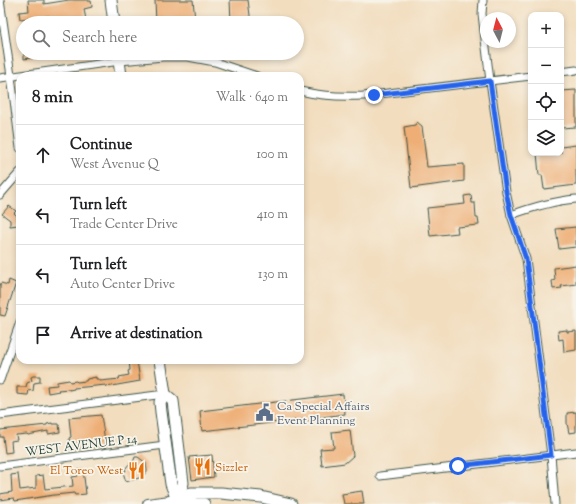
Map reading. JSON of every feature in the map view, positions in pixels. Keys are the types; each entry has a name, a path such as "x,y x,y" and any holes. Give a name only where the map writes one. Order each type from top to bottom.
{"main road":[{"path":"111,0 113,16"},
{"path":"119,60 121,72"},
{"path":"161,364 165,394 160,402 165,445 171,484 178,502"},
{"path":"165,394 173,401 183,483 178,502"},
{"path":"178,502 190,493 221,493 261,497 291,504"},
{"path":"148,504 178,502 204,504"}],"street":[{"path":"0,0 16,112"},
{"path":"483,0 482,14 490,81 506,192 511,215 526,259 551,455 555,504"},
{"path":"35,72 102,60"},
{"path":"204,60 245,72"},
{"path":"564,72 576,70"},
{"path":"0,78 16,75"},
{"path":"304,92 338,97 363,96 528,76"},
{"path":"0,195 16,177"},
{"path":"511,215 544,204 576,199"},
{"path":"0,380 16,334"},
{"path":"0,415 165,394"},
{"name":"WEST AVENUE P 14","path":"0,466 165,445"},
{"path":"380,476 576,452"}],"building":[{"path":"28,0 44,0 44,4 69,0 88,0 91,1 92,7 84,9 85,16 20,16 19,12 29,11"},
{"path":"155,0 193,0 195,16 156,16"},
{"path":"230,0 248,0 250,16 231,16"},
{"path":"576,90 576,127 564,128 564,91"},
{"path":"417,122 422,126 427,167 464,164 464,181 411,188 404,127 415,125"},
{"path":"576,145 576,185 544,189 542,175 539,175 537,156 564,156 564,147"},
{"path":"471,195 472,203 475,203 476,218 478,218 479,225 457,227 458,233 430,236 427,208 465,204 464,196"},
{"path":"9,206 16,211 14,213 16,215 16,225 10,226 10,220 2,214"},
{"path":"576,227 576,247 559,249 556,229"},
{"path":"576,265 576,284 561,286 562,288 553,289 552,281 555,280 554,268"},
{"path":"9,280 16,283 5,316 0,315 0,286 1,283 8,285"},
{"path":"567,330 567,332 576,331 576,350 564,352 563,339 559,340 558,331"},
{"path":"129,364 138,364 140,381 106,387 106,385 58,390 59,391 48,393 47,386 57,385 57,382 69,380 70,382 86,381 87,379 96,377 96,379 99,379 100,381 120,379 119,377 129,375 128,371 130,370"},
{"path":"40,376 40,382 34,383 33,391 29,390 28,395 17,394 17,387 26,387 27,383 32,381 31,377"},
{"path":"343,394 345,414 315,418 311,423 305,419 202,431 200,411"},
{"path":"576,412 576,432 569,433 567,413"},
{"path":"101,415 106,447 102,448 101,446 71,450 69,438 71,437 69,418"},
{"path":"52,423 59,424 60,432 48,434 48,431 28,435 16,435 17,440 11,441 12,452 5,453 3,437 0,437 0,430 47,425"},
{"path":"350,430 353,456 345,463 322,466 320,449 334,448 332,432"},
{"name":"Sizzler","path":"212,455 214,477 192,480 189,457"},
{"name":"El Toreo West","path":"135,457 138,457 146,463 147,471 142,477 126,482 123,472 126,471 125,469 130,463 132,465"},
{"path":"83,469 86,494 75,495 74,493 15,501 14,498 0,500 0,494 12,492 11,475 18,474 20,490 36,488 36,476 43,475 45,489 73,486 72,477 78,476 78,470"},
{"path":"362,491 364,504 344,504 342,494"}],"place":[{"name":"Ca Special Affairs Event Planning","path":"264,413"},
{"name":"Sizzler","path":"202,467"},
{"name":"El Toreo West","path":"136,470"}],"route":[{"path":"374,95 490,81 506,192 511,215 526,259 551,455 458,466"}]}
